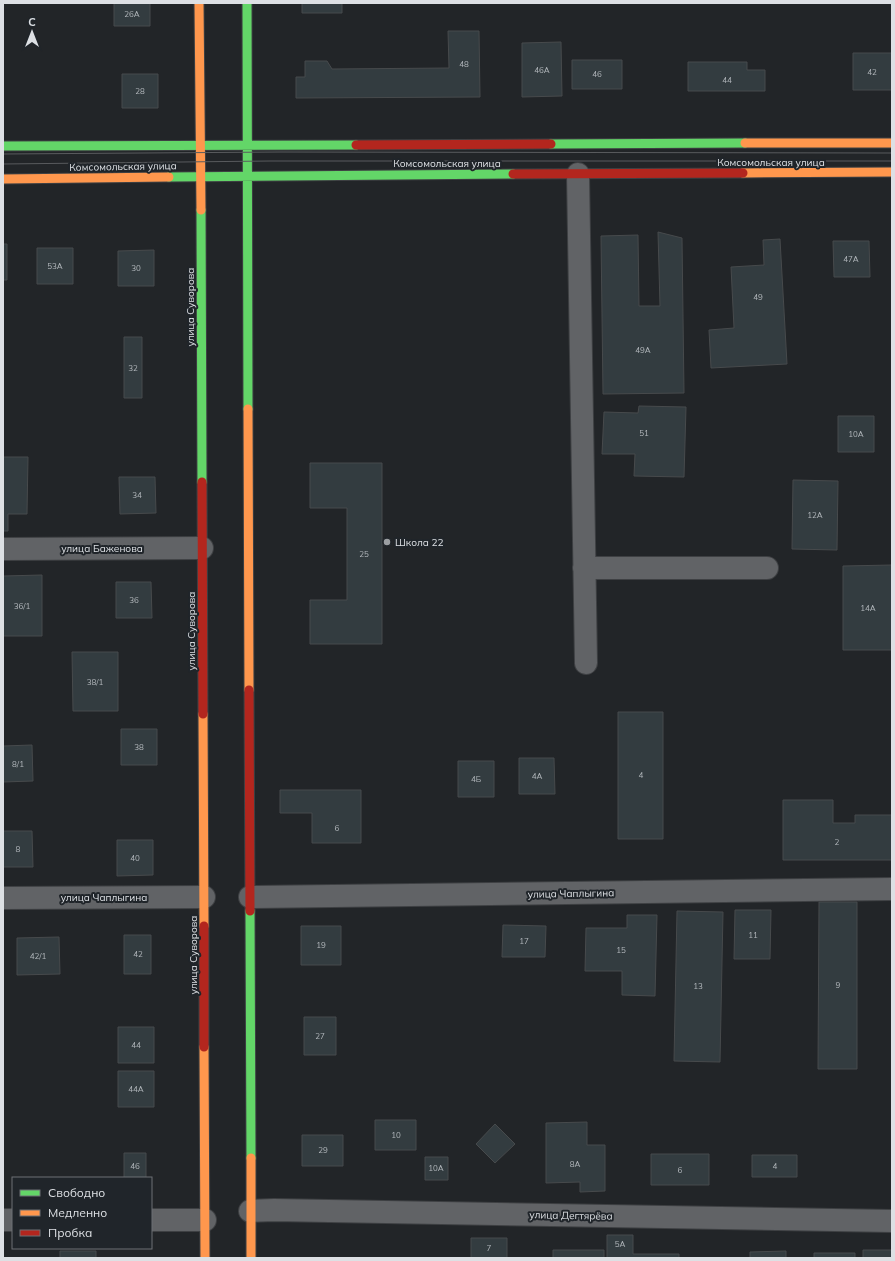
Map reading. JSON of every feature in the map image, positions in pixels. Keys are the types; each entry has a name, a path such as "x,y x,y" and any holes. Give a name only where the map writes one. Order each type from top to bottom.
{"main road":[{"name":"улица Суворова","path":"199,3 201,145 205,1258"},
{"path":"247,3 251,1258"},
{"name":"Комсомольская улица","path":"3,146 892,143"},
{"name":"Комсомольская улица","path":"3,179 248,175 892,172"}],"street":[{"path":"578,174 586,663"},
{"name":"улица Баженова","path":"3,549 202,548"},
{"path":"584,568 767,568"},
{"name":"улица Чаплыгина","path":"250,897 892,889"},
{"name":"улица Чаплыгина","path":"3,898 204,897"},
{"name":"улица Дегтярёва","path":"250,1211 274,1210 892,1220"},
{"path":"152,1220 205,1220"}],"building":[{"path":"114,3 150,3 150,26 114,26"},
{"path":"302,3 342,3 342,13 302,13"},
{"path":"448,31 479,31 480,97 296,98 296,77 305,77 305,61 327,61 332,69 449,68"},
{"path":"561,42 562,96 522,97 522,43"},
{"path":"853,53 892,53 892,90 853,90"},
{"path":"572,60 622,60 622,89 572,89"},
{"path":"688,62 747,62 747,70 765,70 765,91 688,91"},
{"path":"122,74 158,74 158,108 122,108"},
{"path":"658,232 682,238 684,393 603,394 601,236 638,235 639,306 660,306"},
{"path":"780,239 787,364 711,368 709,330 734,328 731,267 764,265 763,240"},
{"path":"833,241 869,241 870,277 834,277"},
{"path":"3,244 7,244 7,280 3,280"},
{"path":"37,248 73,248 73,284 37,284"},
{"path":"154,250 154,286 118,286 118,251"},
{"path":"124,337 142,337 142,398 124,398"},
{"path":"639,406 686,407 684,477 634,476 635,454 602,454 604,412 638,413"},
{"path":"838,416 874,416 874,452 838,452"},
{"path":"3,457 28,457 27,514 8,514 8,531 3,531"},
{"path":"310,463 382,463 382,644 310,644 310,600 347,600 347,508 310,508"},
{"path":"119,477 155,477 156,513 120,514"},
{"path":"793,480 838,481 837,550 792,549"},
{"path":"892,565 892,650 843,650 843,566"},
{"path":"42,575 42,636 3,636 3,576"},
{"path":"116,582 151,582 152,618 116,618"},
{"path":"72,652 118,652 118,711 73,711"},
{"path":"618,712 663,712 663,839 618,839"},
{"path":"121,729 157,729 157,765 121,765"},
{"path":"32,745 33,781 3,782 3,746"},
{"path":"519,758 554,758 555,794 519,794"},
{"path":"458,761 494,761 494,797 458,797"},
{"path":"280,790 361,790 361,843 312,843 312,813 280,813"},
{"path":"783,800 833,800 833,823 855,823 855,815 892,815 892,860 783,860"},
{"path":"3,831 32,831 33,867 3,867"},
{"path":"117,840 153,840 153,875 117,876"},
{"path":"819,902 857,902 857,1069 818,1069"},
{"path":"735,910 771,910 770,959 734,959"},
{"path":"677,911 723,912 720,1062 674,1061"},
{"path":"627,915 657,915 655,996 622,995 622,971 585,971 586,928 627,928"},
{"path":"503,925 546,926 545,957 502,957"},
{"path":"301,926 341,926 341,965 301,965"},
{"path":"124,935 151,935 151,974 124,974"},
{"path":"59,937 60,974 17,975 17,938"},
{"path":"304,1017 336,1017 336,1055 304,1055"},
{"path":"118,1027 154,1027 154,1063 118,1063"},
{"path":"118,1071 154,1071 154,1107 118,1107"},
{"path":"375,1120 416,1120 416,1150 375,1150"},
{"path":"587,1122 587,1145 605,1145 605,1191 580,1192 580,1182 546,1183 546,1123"},
{"path":"495,1124 515,1144 495,1163 476,1144"},
{"path":"302,1135 343,1135 343,1166 302,1166"},
{"path":"124,1153 146,1153 146,1177 124,1177"},
{"path":"651,1154 709,1154 709,1185 651,1185"},
{"path":"752,1155 797,1155 797,1177 752,1177"},
{"path":"425,1157 448,1157 448,1180 425,1180"},
{"path":"607,1235 633,1235 633,1254 679,1254 679,1258 607,1258"},
{"path":"471,1238 507,1238 507,1258 471,1258"},
{"path":"553,1250 604,1250 604,1258 553,1258"},
{"path":"863,1250 892,1250 892,1258 863,1258"},
{"path":"60,1251 96,1251 96,1258 60,1258"},
{"path":"786,1251 786,1258 750,1258 750,1252"},
{"path":"814,1253 855,1253 855,1258 814,1258"}],"tram line":[{"path":"3,154 281,152 892,153"},
{"path":"3,164 270,161 892,161"}],"traffic: fast":[{"path":"247,3 248,409"},
{"path":"551,144 745,143"},
{"path":"3,146 356,145"},
{"path":"169,177 513,174"},
{"path":"201,210 202,482"},
{"path":"250,911 251,1158"}],"traffic: slow":[{"path":"199,3 201,210"},
{"path":"745,143 892,143"},
{"path":"743,173 892,172"},
{"path":"3,179 169,177"},
{"path":"248,409 249,690"},
{"path":"203,714 204,926"},
{"path":"204,1047 205,1258"},
{"path":"251,1158 251,1258"}],"traffic: jam":[{"path":"356,145 551,144"},
{"path":"513,174 743,173"},
{"path":"202,482 203,714"},
{"path":"249,690 250,911"},
{"path":"204,926 204,1047"}],"place":[{"name":"Школа 22","path":"387,542"}]}
